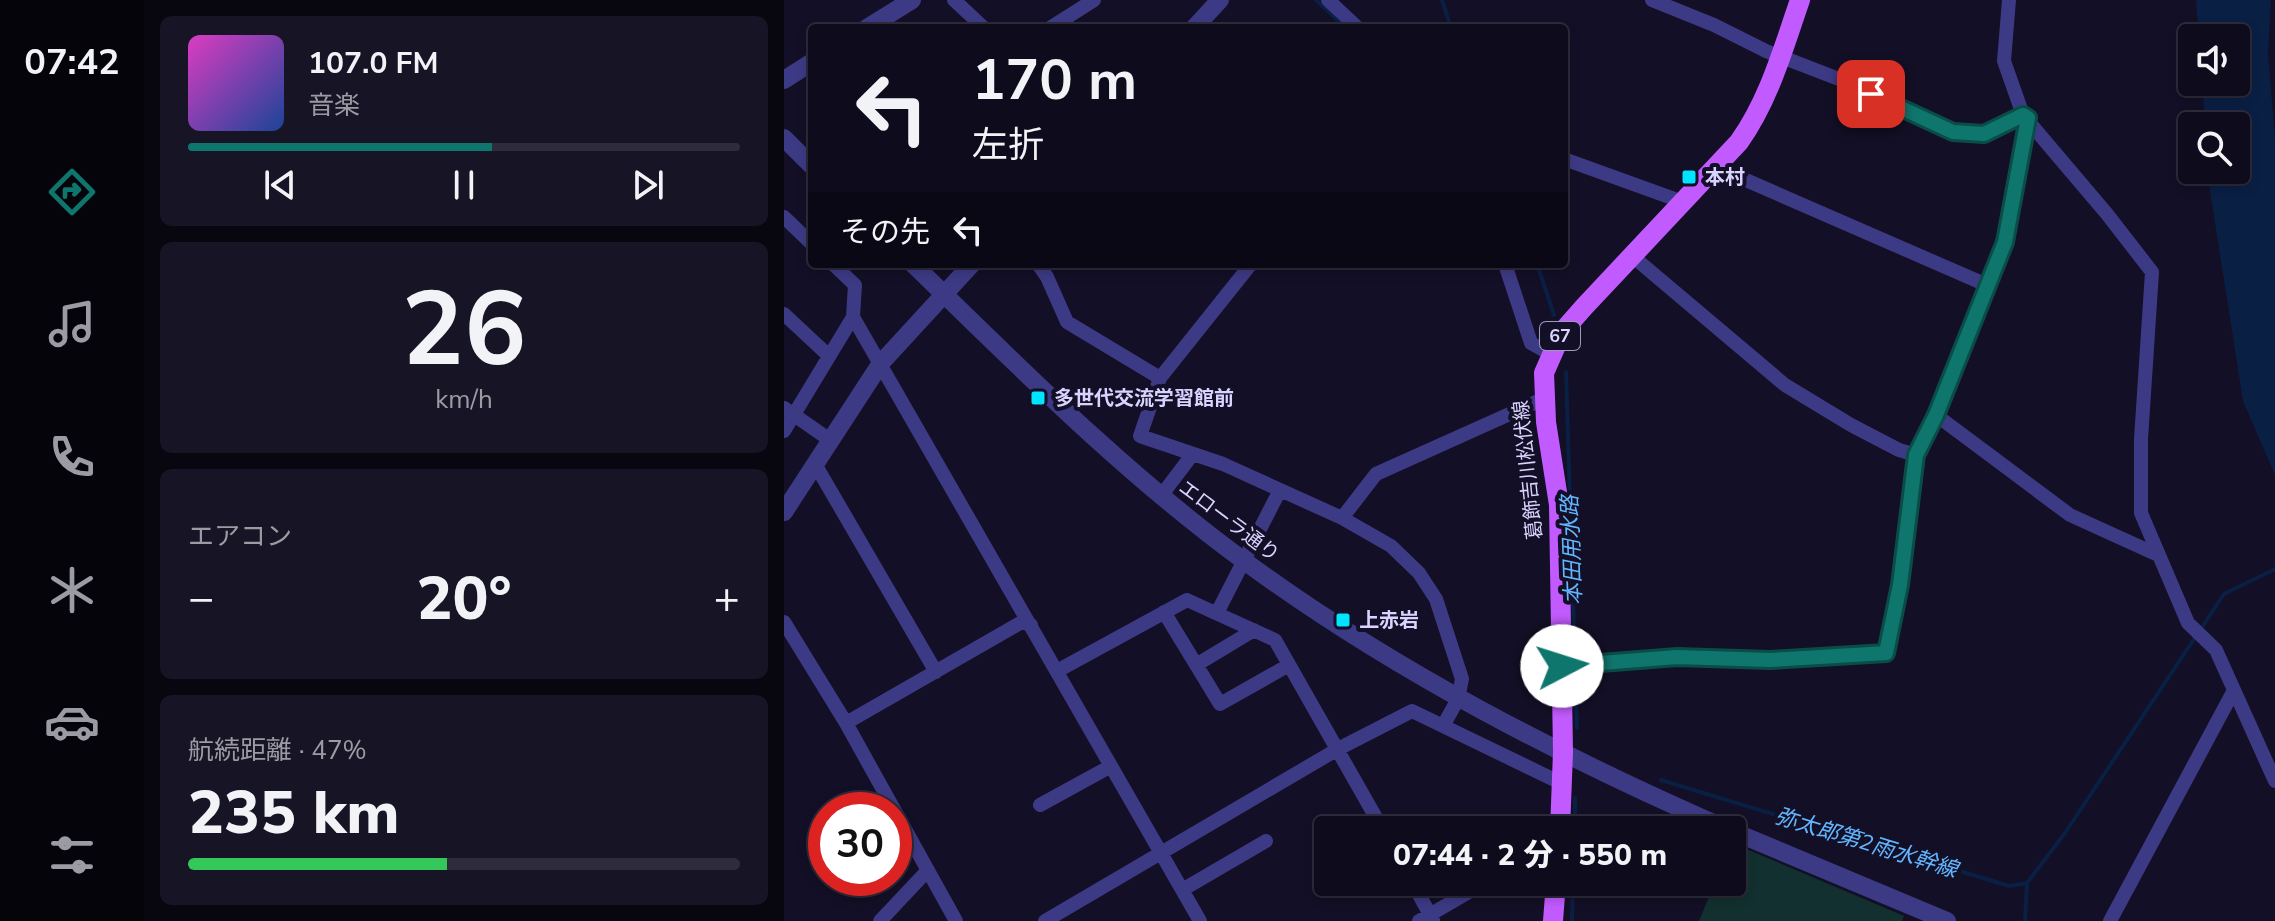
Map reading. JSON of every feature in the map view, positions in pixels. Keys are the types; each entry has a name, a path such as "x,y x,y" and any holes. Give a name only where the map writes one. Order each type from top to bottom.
{"main road":[{"name":"葛飾吉川松伏線","path":"1561,816 1563,752 1559,505 1543,399 1544,373 1562,332 1739,142 1756,117 1800,0"},
{"path":"1553,921 1555,896"}],"street":[{"path":"873,24 912,0"},
{"path":"954,0 980,24"},
{"path":"1057,24 1094,0"},
{"path":"1198,24 1220,0"},
{"path":"1328,0 1354,24"},
{"path":"1652,0 1844,81 1953,132 1984,134 2025,116"},
{"path":"2009,0 2004,61 2025,116 2152,272 2140,478 2141,513 2188,623 2216,650 2275,781"},
{"path":"1068,17 1076,24"},
{"path":"784,80 808,65"},
{"path":"1562,666 1677,657 1770,660 1886,653 1900,585 1916,455 1936,415 2005,242 2025,116"},
{"path":"784,138 808,162"},
{"path":"1568,160 1683,202"},
{"path":"1716,167 1989,286"},
{"path":"784,217 808,240"},
{"path":"1631,255 1785,385 1851,425 1899,450 1916,455"},
{"path":"784,431 788,412 853,317 855,285 837,268"},
{"name":"エローラ通り","path":"917,268 1098,441 1161,496 1245,562 1378,652 1458,699 1697,816"},
{"path":"784,512 881,363 968,268"},
{"path":"1041,268 1067,322 1160,378"},
{"path":"1248,268 1160,378 1140,436 1223,464 1342,518 1391,546 1419,573 1436,599 1462,679 1458,699 1443,726"},
{"path":"1506,268 1531,343 1551,354"},
{"path":"784,314 829,356"},
{"path":"853,317 1200,921"},
{"path":"1342,518 1376,474 1543,399"},
{"path":"788,412 830,440"},
{"path":"1936,415 2070,515 2158,555"},
{"path":"1161,496 1192,455"},
{"path":"815,464 936,672"},
{"path":"1217,613 1280,490"},
{"path":"1057,671 1187,600 1217,613 1275,640 1375,816"},
{"path":"1164,612 1220,704 1289,665"},
{"path":"784,622 846,723 956,921"},
{"path":"846,723 1022,622 1031,625"},
{"path":"1196,665 1254,630"},
{"path":"2110,921 2233,692"},
{"path":"1045,921 1338,749 1412,711 1563,784"},
{"path":"1040,805 1111,766"},
{"name":"エローラ通り","path":"1746,838 1947,921"},
{"path":"1182,890 1266,841"},
{"path":"880,921 928,870"},
{"path":"1418,896 1428,919 1464,896"}],"green space":[{"path":"1746,849 1904,916 1902,921 1699,921 1709,896 1746,896"}],"water":[{"path":"2196,0 2271,0 2268,53 2275,139 2275,475 2243,401 2209,184 2250,184 2250,112 2204,112 2203,96 2250,96 2250,24 2198,24"}],"waterway":[{"name":"本田用水路","path":"1316,0 1342,24"},
{"path":"1442,0 1450,24"},
{"name":"本田用水路","path":"1538,268 1554,315"},
{"name":"本田用水路","path":"1566,372 1577,728"},
{"path":"2025,921 2027,883 2065,833 2224,594 2275,569"},
{"name":"弥太郎第2雨水幹線","path":"1661,780 2009,886 2027,883"},
{"name":"弥太郎第2雨水幹線","path":"1575,798 1575,816"},
{"name":"弥太郎第2雨水幹線","path":"1572,921 1573,896"}],"place":[{"name":"本村","path":"1689,177"},
{"name":"多世代交流学習館前","path":"1038,398"},
{"name":"上赤岩","path":"1343,620"}],"route":[{"path":"1562,666 1677,657 1770,660 1886,653 1900,585 1916,455 1936,415 2005,242 2028,118 2023,115 1984,134 1953,132 1871,94"}]}
